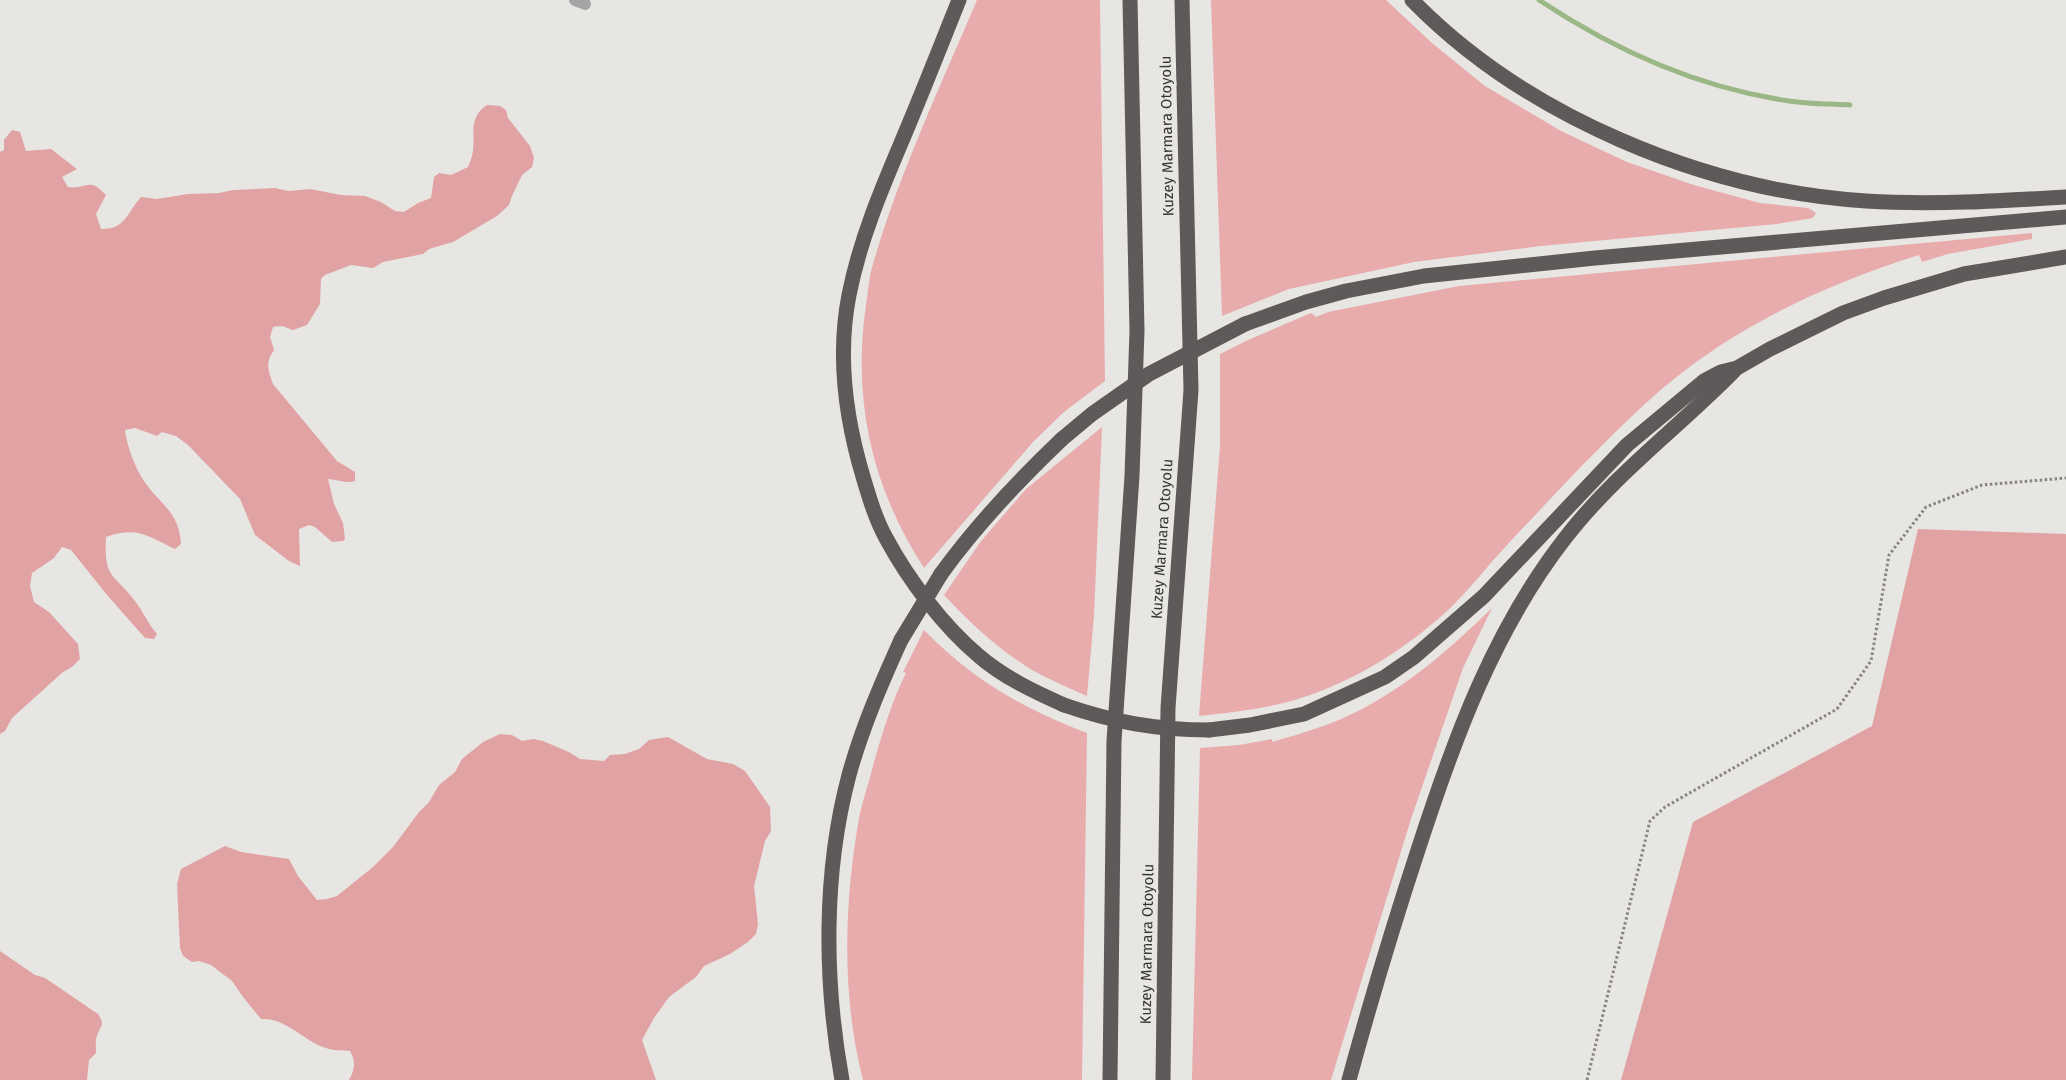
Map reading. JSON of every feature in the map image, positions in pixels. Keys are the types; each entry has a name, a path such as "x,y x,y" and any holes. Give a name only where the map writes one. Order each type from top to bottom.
{"highway":[{"path":"960,0 881,190 859,255 849,296 844,348 846,403 854,449 870,501 885,536 906,571 935,609 979,657 1030,689 1064,705 1128,724 1169,729 1209,730 1250,725 1304,714 1363,688 1385,677 1407,662 1446,631 1484,596 1627,445 1704,381 1721,372 1737,368 1843,313 1884,298 1964,274 2066,257"},
{"path":"1110,1080 1114,741 1132,476 1137,331 1130,0"},
{"name":"Kuzey Marmara Otoyolu","path":"1163,1080 1168,708 1191,390 1182,0"},
{"path":"1412,0 1460,43 1498,71 1549,104 1645,151 1724,177 1766,188 1865,201 1953,202 2066,197"},
{"path":"842,1080 832,1006 830,957 834,851 849,775 871,708 901,640 941,574 1007,492 1062,439 1092,414 1149,374 1245,324 1306,302 1346,291 1424,276 1595,258 2066,217"},
{"path":"1349,1080 1400,906 1432,808 1466,713 1501,638 1544,566 1592,507 1621,475 1737,368"}],"path":[{"path":"1587,1080 1650,820 1665,807 1837,709 1871,661 1889,555 1926,507 1982,485 2066,478"}],"shaded area":[{"path":"977,0 1100,0 1105,381 1064,412 1033,442 924,568 906,538 891,507 879,475 870,442 864,409 862,340 871,274 883,230 921,131"},
{"path":"1211,0 1386,0 1432,43 1485,86 1561,131 1627,162 1694,185 1760,203 1808,208 1816,213 1813,218 1777,224 1541,246 1414,262 1289,289 1222,316"},
{"path":"487,105 500,106 506,110 508,118 530,146 534,158 532,167 522,175 509,205 497,216 453,242 429,249 423,254 383,262 373,268 351,265 325,275 321,279 320,304 307,325 293,330 282,326 273,327 270,337 274,350 269,359 268,367 273,384 337,461 355,472 355,481 328,479 334,504 343,523 345,539 332,542 315,527 309,525 299,529 300,566 289,561 255,535 240,499 188,445 176,436 162,432 157,436 135,428 125,430 138,470 150,490 173,516 180,533 181,544 175,549 142,534 126,532 106,537 108,568 141,609 157,634 154,639 145,638 71,550 62,547 54,558 32,573 30,586 34,602 49,612 78,644 80,659 12,718 5,731 0,734 0,152 4,150 4,140 12,130 20,132 26,151 51,149 77,169 62,177 68,187 91,185 100,189 106,195 96,214 101,229 109,229 121,224 141,197 157,199 233,190 275,188 288,191 310,189 341,195 365,196 381,202 395,211 404,212 418,203 431,198 434,177 439,173 451,175 468,167 472,157 474,122 481,110"},
{"path":"2032,233 2032,239 1948,254 1922,262 1919,255 1885,266 1817,293 1752,326 1691,365 1643,406 1603,444 1500,552 1454,604 1431,625 1398,650 1345,681 1307,696 1268,707 1199,716 1220,446 1220,354 1311,313 1316,317 1328,312 1459,286"},
{"path":"1102,427 1094,616 1087,696 1032,670 1008,654 985,636 944,595 981,541 1026,489"},
{"path":"1918,529 2066,534 2066,1080 1621,1080 1693,822 1872,726"},
{"path":"1492,608 1463,668 1411,819 1331,1080 1192,1080 1200,748 1239,745 1272,739 1272,742 1318,728 1351,714 1380,699 1414,676 1462,637"},
{"path":"924,630 961,664 1000,691 1020,703 1087,733 1082,1080 863,1080 851,1015 848,981 848,913 855,846 860,813 884,728 906,673 903,672"},
{"path":"500,734 512,735 522,741 534,739 543,741 580,759 604,761 610,755 625,754 639,749 649,740 668,737 707,759 733,764 745,771 770,807 771,831 765,841 754,886 758,924 756,934 730,954 704,966 696,977 669,997 654,1018 642,1040 656,1080 349,1080 354,1066 350,1051 326,1048 286,1025 270,1019 261,1019 232,981 211,965 199,961 192,962 183,956 180,948 177,884 181,869 225,846 241,852 289,859 298,876 317,900 337,896 373,867 393,847 419,812 429,802 439,785 455,772 462,759 483,742"},
{"path":"0,951 35,975 45,978 98,1014 102,1025 96,1038 96,1053 89,1060 87,1080 0,1080"}],"waterway":[{"path":"1539,0 1627,51 1690,77 1755,95 1789,101 1850,105"}]}
